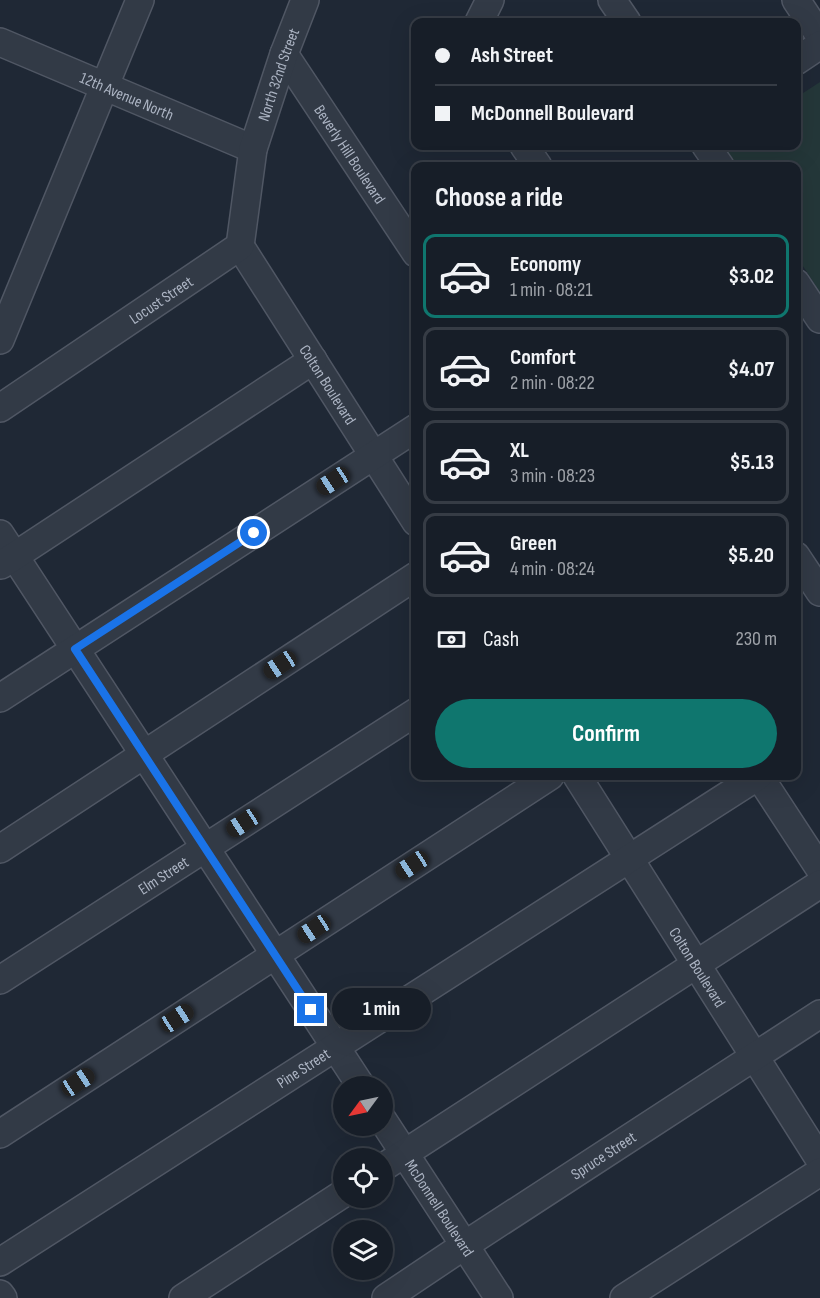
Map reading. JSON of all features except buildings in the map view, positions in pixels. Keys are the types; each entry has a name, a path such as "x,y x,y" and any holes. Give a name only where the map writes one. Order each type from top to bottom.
{"street":[{"path":"0,340 140,0"},
{"name":"North 32nd Street","path":"253,149 284,54 305,0"},
{"path":"481,18 490,0"},
{"path":"612,0 624,18"},
{"path":"796,0 820,36"},
{"name":"12th Avenue North","path":"0,42 253,149"},
{"path":"801,58 820,45"},
{"name":"Beverly Hill Boulevard","path":"284,54 411,245"},
{"path":"240,246 253,149"},
{"name":"Colton Boulevard","path":"240,246 411,514"},
{"name":"Locust Street","path":"0,408 240,246"},
{"path":"801,290 820,319"},
{"path":"7,561 313,360"},
{"path":"0,698 411,431"},
{"path":"0,534 7,561 75,649 354,1076"},
{"path":"801,563 820,591"},
{"path":"0,849 411,579"},
{"name":"Elm Street","path":"0,980 411,715"},
{"path":"0,1134 544,780"},
{"name":"Colton Boulevard","path":"579,780 820,1160"},
{"name":"Pine Street","path":"0,1262 752,780"},
{"path":"761,780 820,869"},
{"path":"394,1161 820,884"},
{"name":"Spruce Street","path":"386,1298 820,1014"},
{"name":"McDonnell Boulevard","path":"387,1136 394,1161 465,1245 499,1298"},
{"path":"624,1298 820,1172"},
{"path":"183,1298 333,1200"},
{"path":"0,1294 3,1298"}],"shaded area":[{"path":"820,82 820,292 801,263 801,162 733,162 726,150 801,150 801,94"}],"route":[{"path":"254,533 75,649 311,1010"}]}
